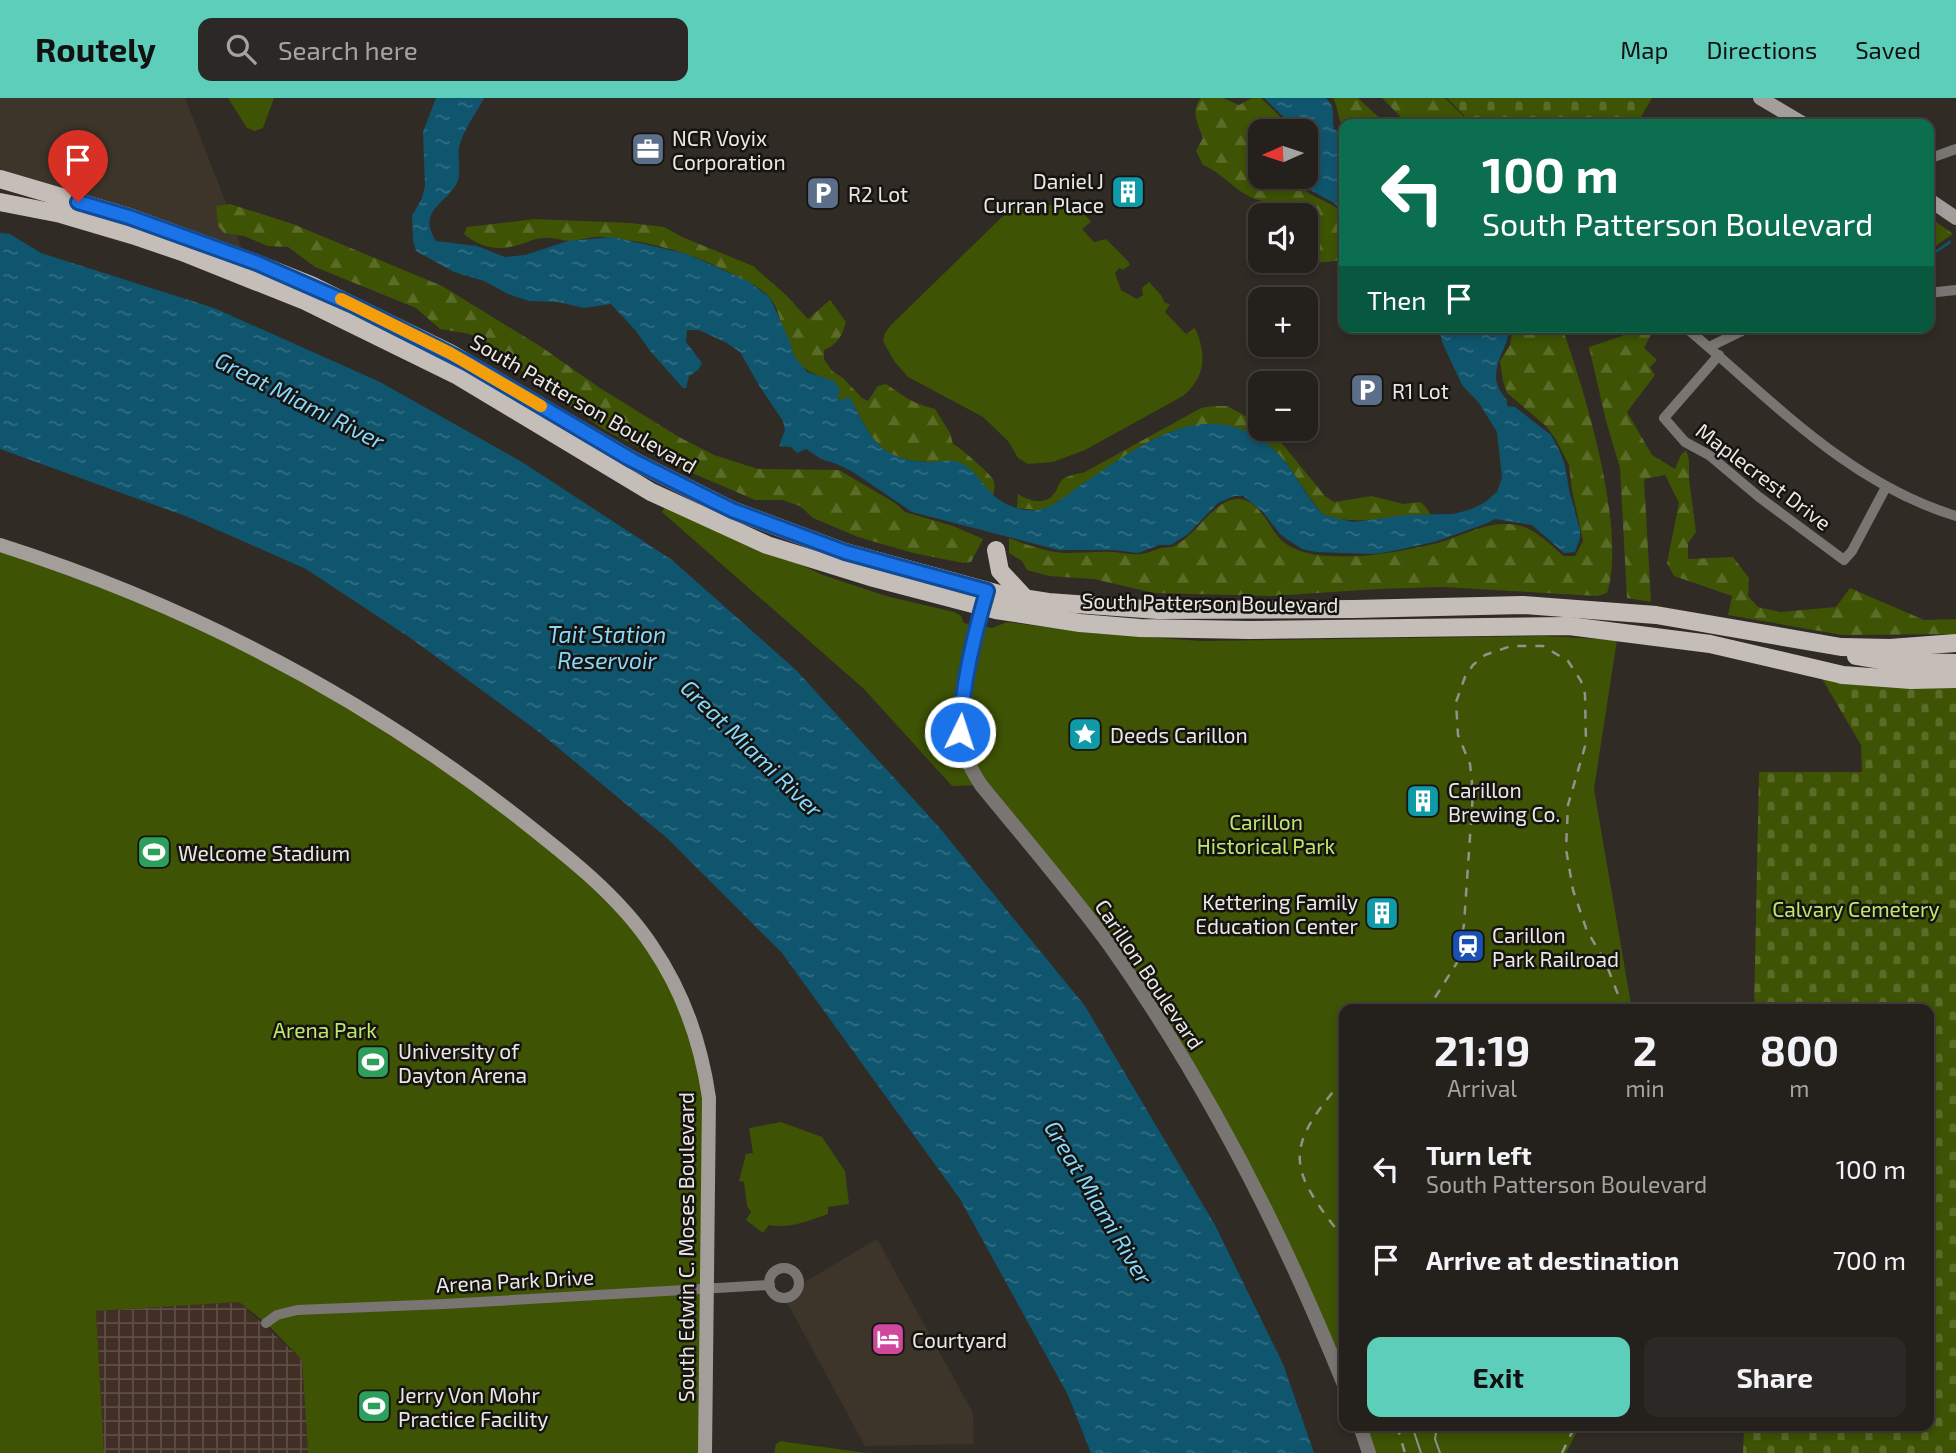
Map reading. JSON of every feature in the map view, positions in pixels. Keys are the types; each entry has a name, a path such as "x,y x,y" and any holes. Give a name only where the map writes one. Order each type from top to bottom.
{"main road":[{"path":"1759,98 1795,119"},
{"name":"South Patterson Boulevard","path":"0,179 129,217 311,285 450,353 632,460 732,510 845,552 985,599 1026,598 1158,610 1523,605 1656,615 1841,647 1890,649 1956,643"},
{"name":"South Patterson Boulevard","path":"0,202 61,214 132,234 182,251 305,302 458,376 651,492 767,545 870,577 985,599 1080,623 1140,628 1249,630 1569,626 1668,636 1843,675 1956,680"},
{"path":"1934,203 1956,218"},
{"name":"South Edwin C. Moses Boulevard","path":"0,545 101,580 220,631 279,660 391,726 499,802 568,857 646,936 670,973 687,1007 705,1068 710,1126 705,1453"},
{"path":"996,550 1000,570 1026,598"},
{"path":"1841,647 1860,658 1871,660 1956,663"}],"street":[{"path":"1934,157 1956,149"},
{"path":"1934,292 1956,290"},
{"path":"1692,333 1833,454 1886,487 1921,504 1956,516"},
{"path":"1709,347 1737,333"},
{"name":"Maplecrest Drive","path":"1719,355 1664,418 1685,442 1709,455 1759,497 1844,560 1853,551 1886,487"},
{"name":"Carillon Boulevard","path":"985,599 961,713 962,743 971,771 1109,945 1196,1080 1249,1174 1301,1284 1339,1373"},
{"name":"Arena Park Drive","path":"266,1322 277,1315 298,1310 770,1285"},
{"path":"1362,1431 1369,1453"}],"shaded area":[{"path":"0,98 185,98 232,218 243,254 0,179"},
{"path":"877,1239 973,1413 974,1444 865,1446 783,1295"},
{"path":"239,1302 302,1360 308,1453 104,1453 96,1311"}],"green space":[{"path":"228,98 274,98 263,128 255,131 247,128"},
{"path":"1201,98 1223,98 1239,105 1252,98 1261,98 1283,119 1248,119 1248,189 1304,189 1339,210 1339,261 1318,263 1318,203 1264,203 1247,195 1203,165 1196,151 1203,138 1197,123 1196,108"},
{"path":"1333,98 1358,98 1381,119 1339,119"},
{"path":"1382,98 1445,98 1466,119 1403,119"},
{"path":"1447,98 1652,98 1640,119 1467,119"},
{"path":"230,204 293,224 442,286 540,346 600,388 679,437 714,455 758,469 839,470 895,503 905,512 953,526 983,539 971,562 963,563 913,553 858,537 813,518 800,506 782,500 755,500 669,463 603,429 470,334 440,329 416,308 315,267 288,247 268,246 244,236 224,233 218,226 216,206"},
{"path":"1039,205 1068,207 1086,216 1091,222 1082,229 1094,242 1106,239 1130,265 1123,270 1119,268 1115,273 1121,290 1137,299 1143,295 1142,288 1149,282 1165,303 1170,304 1165,312 1186,334 1194,328 1196,330 1203,357 1200,374 1183,396 1085,450 1053,462 1028,464 1018,458 1008,441 983,417 908,377 894,361 883,341 891,325 1002,217 1014,208"},
{"path":"535,219 664,227 753,266 808,319 830,300 846,322 839,339 824,350 824,359 832,371 868,401 878,386 886,384 914,402 935,409 950,433 953,444 993,479 993,496 964,466 903,458 882,447 866,428 851,399 837,398 834,381 810,372 797,361 770,298 740,277 692,256 632,241 602,237 570,241 544,238 496,248 483,245 464,234 467,227"},
{"path":"1934,221 1953,234 1934,247"},
{"path":"1512,333 1564,333 1592,423 1608,498 1612,566 1607,593 1597,596 1443,587 1273,596 1154,593 1094,579 1049,576 1027,570 1022,561 1009,553 1009,538 1037,548 1066,553 1144,554 1176,545 1222,504 1239,499 1256,507 1286,544 1314,554 1356,556 1394,552 1434,544 1487,526 1509,524 1533,531 1564,556 1575,556 1583,541 1569,465 1546,426 1507,393 1500,361 1510,345"},
{"path":"1625,333 1652,333 1644,348 1657,360 1650,367 1655,375 1627,412 1652,455 1675,469 1686,450 1696,532 1688,543 1688,559 1733,557 1749,578 1748,596 1758,607 1780,612 1836,607 1850,588 1924,620 1956,619 1956,634 1842,635 1728,615 1732,596 1674,576 1667,563 1679,503 1665,475 1644,479 1651,602 1627,598 1620,468 1589,347"},
{"path":"1227,406 1248,417 1248,433 1213,424 1184,428 1127,454 1048,508 1017,508 1018,494 1027,499 1046,500 1054,494 1063,479 1085,472 1201,408"},
{"path":"1261,441 1280,441 1325,496 1334,502 1372,496 1403,504 1420,502 1431,515 1351,520 1324,515 1272,448"},
{"name":"Carillon Historical Park","path":"667,503 823,575 886,596 954,612 961,616 964,623 992,628 1007,622 1092,633 1201,641 1544,636 1617,640 1594,789 1631,1004 1339,1004 1339,1373 1301,1284 1167,1033 981,785 952,786 864,689 662,512"},
{"name":"Arena Park","path":"0,545 279,660 542,836 651,943 705,1068 705,1453 308,1453 302,1360 266,1323 239,1302 96,1311 104,1453 0,1453"},
{"name":"Calvary Cemetery","path":"1817,670 1956,679 1956,1453 1743,1453 1744,1431 1934,1431 1934,1004 1754,1004 1759,772 1862,772 1861,745"},
{"path":"781,1122 822,1137 845,1171 849,1204 828,1207 828,1214 798,1224 769,1225 763,1233 746,1220 751,1212 747,1206 744,1182 739,1181 746,1154 753,1153 749,1128"},
{"path":"1362,1431 1577,1431 1566,1453 1369,1453"},
{"path":"781,1441 867,1453 774,1453 776,1444"}],"water":[{"path":"436,98 484,98 461,141 458,180 432,213 431,230 436,241 477,246 505,257 525,255 568,241 613,237 687,254 748,281 770,298 794,356 807,372 834,381 840,390 837,398 851,399 864,425 878,444 898,457 911,460 958,462 973,472 1001,501 1026,510 1041,509 1054,504 1142,445 1165,434 1212,424 1236,428 1248,434 1248,441 1263,441 1271,447 1324,515 1353,522 1406,515 1453,514 1469,510 1484,503 1497,492 1502,478 1497,432 1479,403 1462,385 1440,333 1509,333 1498,364 1496,381 1507,400 1507,406 1515,407 1551,435 1565,465 1580,538 1575,552 1564,553 1532,525 1495,519 1434,542 1388,552 1316,552 1302,549 1280,534 1263,512 1243,496 1234,496 1218,503 1188,534 1171,545 1159,545 1138,553 1059,550 912,512 837,464 821,459 806,449 797,453 791,447 779,446 785,430 783,421 740,352 727,343 699,330 687,330 686,342 702,363 698,370 689,376 686,388 683,388 611,304 584,308 558,302 529,301 508,294 484,281 454,272 416,251 412,216 425,186 423,132"},
{"path":"1264,98 1326,98 1333,109 1334,129 1339,132 1339,208 1308,189 1318,189 1318,119 1286,119"},
{"name":"Tait Station Reservoir","path":"0,233 10,234 41,253 214,308 380,382 522,462 672,560 796,670 938,826 1085,1006 1215,1225 1283,1364 1314,1453 1091,1453 1068,1395 960,1199 782,953 667,838 539,732 409,637 306,569 188,517 0,449"}],"waterway":[{"path":"1934,253 1950,242"}],"tram line":[{"path":"1414,1431 1421,1453"},
{"path":"1436,1431 1435,1439 1440,1453"}],"railway":[{"path":"1428,1004 1458,961 1464,924 1473,793 1470,764 1458,735 1456,702 1465,677 1473,665 1485,655 1511,646 1543,646 1568,661 1581,681 1585,694 1586,743 1568,805 1566,849 1573,890 1587,931 1605,961 1622,1004"},
{"path":"1339,1085 1310,1124 1302,1142 1300,1159 1303,1176 1312,1194 1339,1233"},
{"path":"1398,1431 1405,1453"},
{"path":"1562,1453 1573,1431"}],"slow traffic":[{"path":"341,299 450,353 541,406"}],"place":[{"name":"NCR Voyix Corporation","path":"648,149"},
{"name":"Daniel J Curran Place","path":"1128,192"},
{"name":"R2 Lot","path":"823,193"},
{"name":"R1 Lot","path":"1367,390"},
{"name":"Deeds Carillon","path":"1085,734"},
{"name":"Carillon Brewing Co.","path":"1423,801"},
{"name":"Welcome Stadium","path":"154,852"},
{"name":"Kettering Family Education Center","path":"1382,913"},
{"name":"Carillon Park Railroad","path":"1468,946"},
{"name":"University of Dayton Arena","path":"373,1062"},
{"name":"Courtyard","path":"888,1339"},
{"name":"Jerry Von Mohr Practice Facility","path":"374,1406"}],"route":[{"path":"78,202 129,217 311,285 450,353 632,460 732,510 845,552 987,591 964,693 960,732"}],"water label":[{"name":"Great Miami River","path":"300,400"},
{"name":"Great Miami River","path":"752,748"},
{"name":"Great Miami River","path":"1099,1202"}]}
